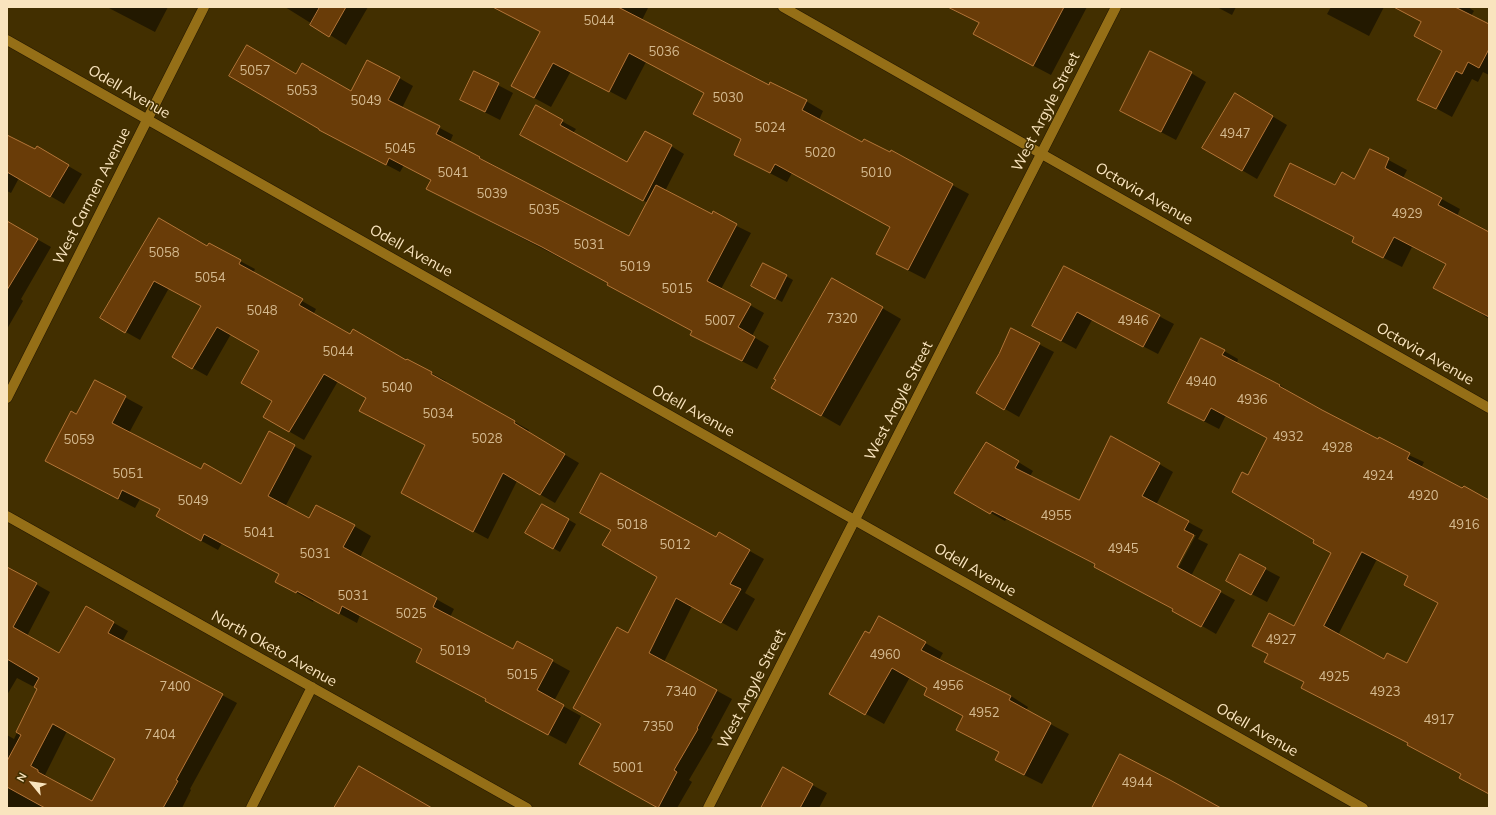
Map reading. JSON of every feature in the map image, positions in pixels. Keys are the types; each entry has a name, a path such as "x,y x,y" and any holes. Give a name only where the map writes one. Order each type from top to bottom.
{"street":[{"name":"West Carmen Avenue","path":"7,398 204,7"},
{"name":"Octavia Avenue","path":"783,7 1489,408"},
{"name":"West Argyle Street","path":"708,808 1116,7"},
{"name":"Odell Avenue","path":"7,40 1363,808"},
{"name":"North Oketo Avenue","path":"7,516 527,808"},
{"path":"251,808 312,688"}],"building":[{"path":"320,7 346,7 329,37 310,25"},
{"path":"493,7 618,7 769,85 770,82 807,100 802,110 862,142 864,139 890,152 891,150 953,184 908,270 876,254 890,227 775,164 770,173 734,155 741,139 693,114 704,93 629,53 609,92 553,63 534,98 511,86 540,32"},
{"path":"948,7 1064,7 1033,66 973,34 979,23"},
{"path":"1394,7 1455,7 1489,24 1489,49 1479,68 1468,62 1462,74 1456,71 1436,109 1417,100 1442,51 1414,36 1421,22"},
{"path":"247,45 296,74 302,63 351,91 367,60 400,77 388,100 440,126 436,134 629,236 656,185 712,214 713,211 737,224 707,281 751,304 738,327 755,337 742,361 690,335 692,331 607,285 608,283 542,247 426,189 431,180 389,158 386,165 319,130 229,76"},
{"path":"1150,51 1192,72 1161,132 1120,111"},
{"path":"474,71 499,83 485,112 460,100"},
{"path":"1235,93 1273,116 1242,171 1202,148"},
{"path":"536,105 563,120 560,125 627,162 645,131 672,145 643,201 520,135"},
{"path":"7,135 35,149 37,146 69,165 50,197 7,172"},
{"path":"1370,149 1389,158 1385,168 1442,198 1438,205 1489,232 1489,317 1433,288 1446,264 1394,237 1383,258 1352,242 1354,237 1274,196 1290,163 1335,185 1342,172 1354,179"},
{"path":"159,218 207,246 209,243 241,260 239,264 303,299 299,305 350,334 353,329 406,360 407,359 432,372 431,374 515,421 514,423 565,454 540,495 503,473 473,532 401,493 425,445 359,411 366,398 324,374 289,432 263,417 272,401 241,383 259,351 217,327 192,369 172,357 201,306 154,281 125,333 100,318"},
{"path":"7,221 38,239 7,290"},
{"path":"763,263 787,275 775,299 751,286"},
{"path":"1064,266 1160,315 1143,347 1077,312 1061,341 1032,326"},
{"path":"832,278 883,307 821,416 771,388 776,380 774,379"},
{"path":"1011,328 1040,343 1004,410 976,393 999,354"},
{"path":"1201,338 1225,350 1222,355 1280,385 1279,386 1322,410 1378,439 1379,437 1410,453 1407,459 1462,488 1464,486 1489,500 1489,794 1459,778 1461,774 1407,745 1408,743 1301,688 1304,682 1264,662 1268,654 1252,646 1269,613 1294,626 1331,553 1313,543 1314,540 1232,492 1242,472 1248,475 1267,438 1211,408 1204,421 1168,403","holes":["1362,552 1408,576 1404,585 1438,603 1407,663 1387,653 1384,659 1324,626"]},
{"path":"95,380 126,396 112,423 201,469 204,463 241,484 269,431 295,445 268,496 309,518 316,505 355,525 343,547 437,598 433,607 513,649 517,641 553,660 537,690 564,705 548,735 485,701 486,699 416,662 422,649 342,606 339,614 297,591 296,593 275,582 279,574 204,534 201,541 156,516 160,509 122,490 118,499 45,461 71,411 76,414"},
{"path":"1111,436 1160,463 1142,496 1189,521 1184,530 1194,535 1177,567 1221,591 1201,627 1172,611 1173,609 1094,567 1095,564 992,511 990,514 954,493 986,442 1019,461 1015,468 1079,500"},
{"path":"601,473 716,537 719,532 750,550 730,584 741,589 721,623 676,598 649,653 717,690 697,728 698,729 674,770 677,772 658,808 579,764 601,724 573,708 617,627 628,633 657,577 602,545 611,530 580,513"},
{"path":"542,504 569,519 553,549 525,533"},
{"path":"1240,554 1266,568 1251,595 1226,581"},
{"path":"7,567 37,583 13,627 59,653 86,606 114,622 108,633 223,694 176,780 178,781 163,808 45,808 7,787 7,761 21,735 16,732 37,689 34,687 39,678 7,659","holes":["53,724 115,759 92,801 38,772 38,770 31,766"]},
{"path":"879,616 926,642 921,650 1011,696 1009,700 1051,723 1024,775 995,760 999,752 956,730 963,716 924,695 927,688 892,668 865,715 829,694 865,631 869,633"},
{"path":"1120,754 1170,780 1221,808 1092,808"},
{"path":"359,766 432,808 334,808"},
{"path":"783,767 813,784 800,808 761,808"}]}
